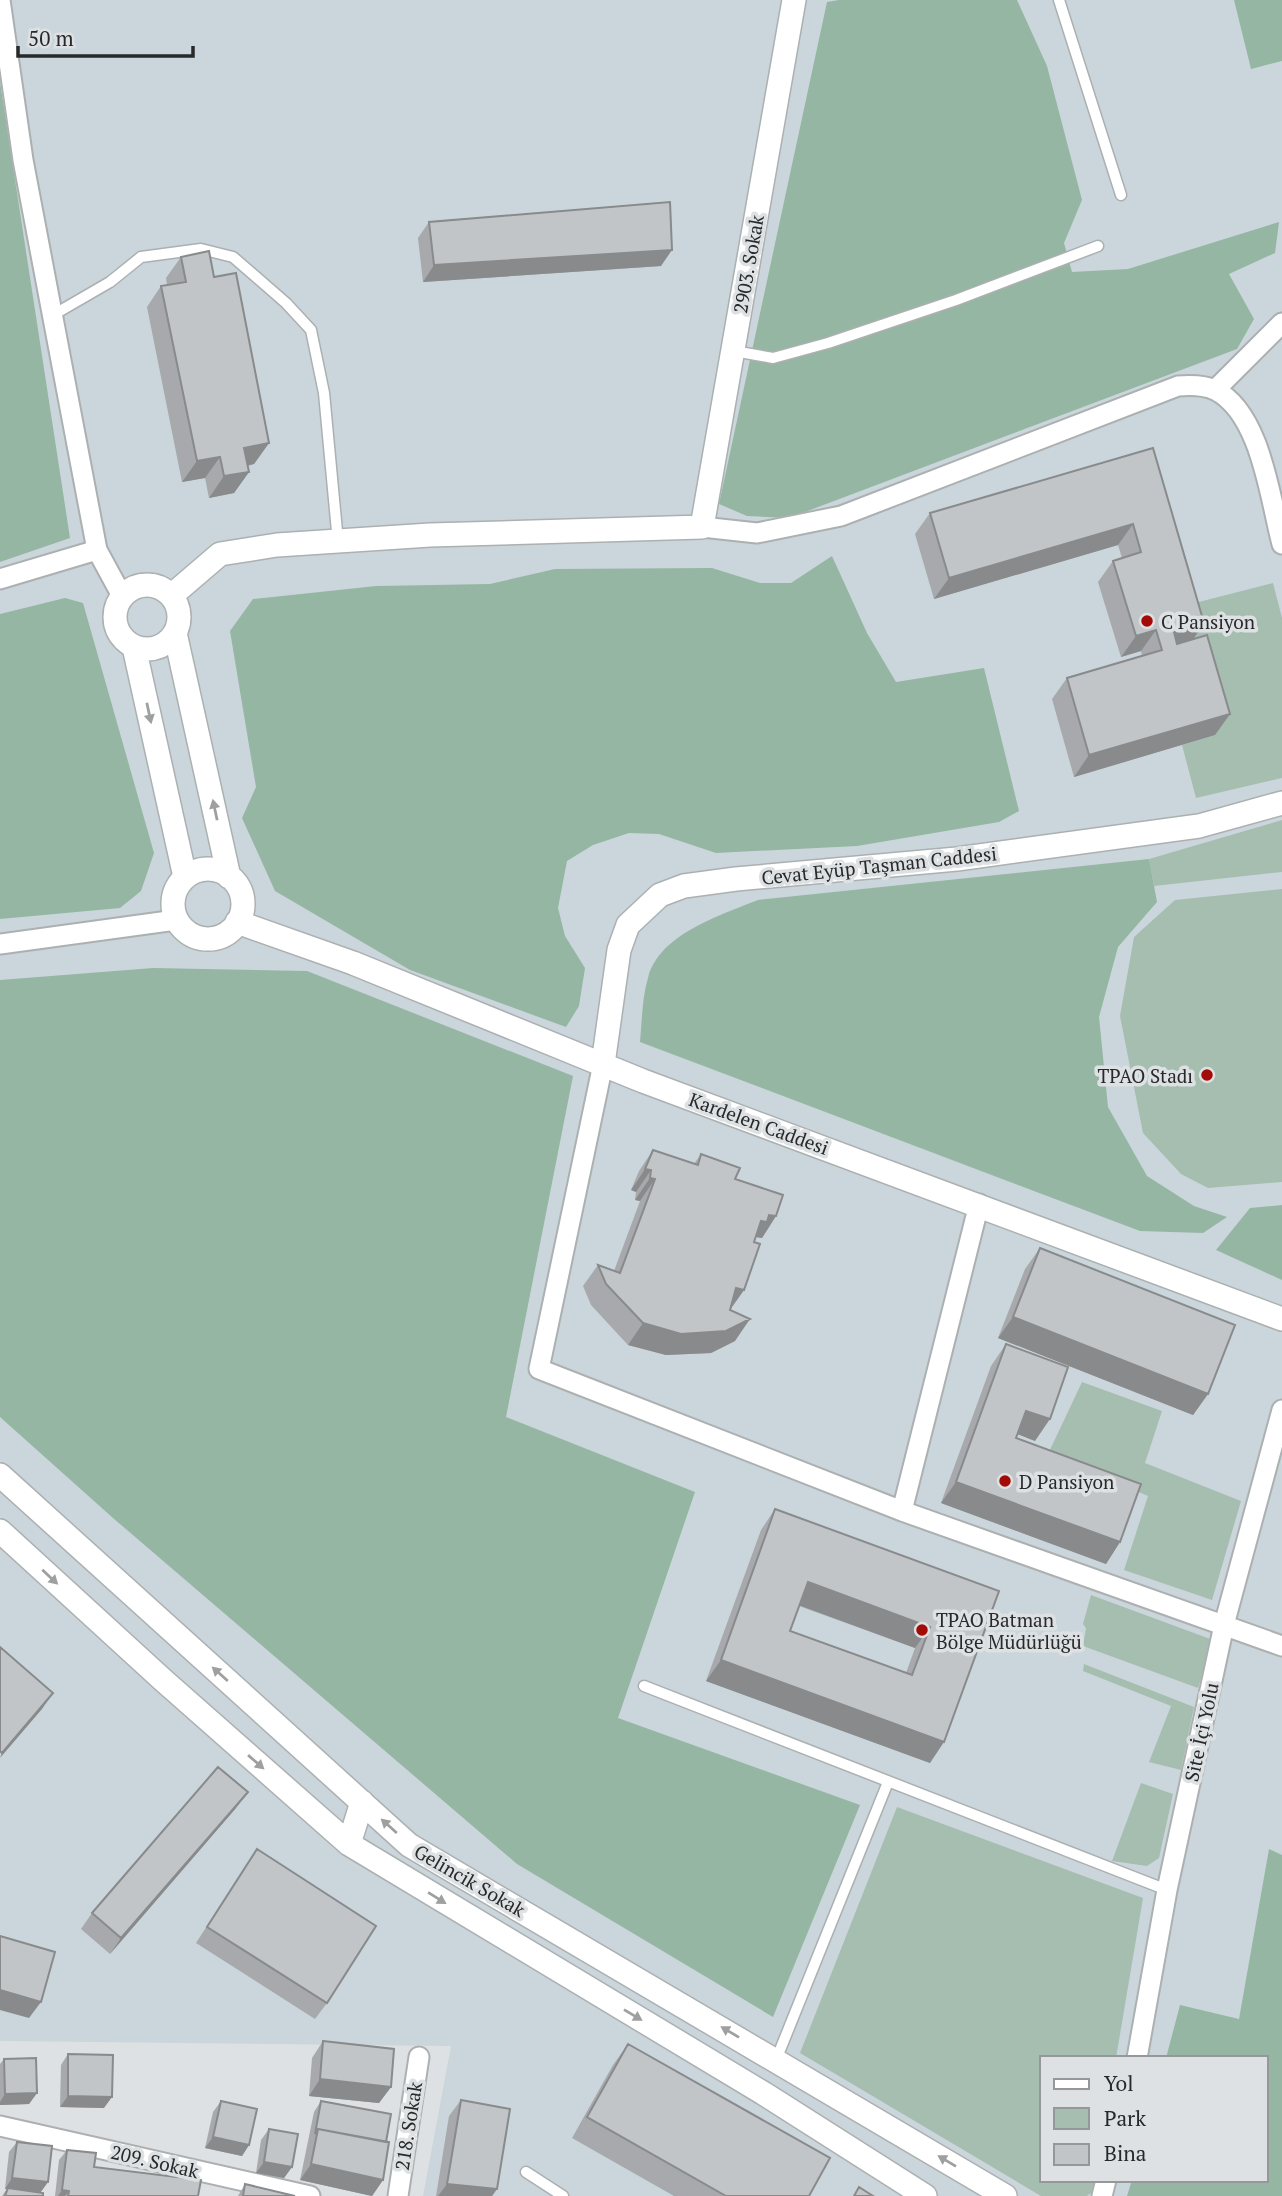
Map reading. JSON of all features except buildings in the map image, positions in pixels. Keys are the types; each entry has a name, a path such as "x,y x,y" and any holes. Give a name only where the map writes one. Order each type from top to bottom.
{"street":[{"path":"0,0 23,160 97,550 122,596"},
{"name":"2903. Sokak","path":"702,527 794,0"},
{"path":"1215,390 1282,323"},
{"path":"171,596 220,554 276,545 430,535 702,527 757,533 841,516 1178,386 1215,390 1236,407 1252,430 1282,544"},
{"path":"0,579 97,550"},
{"path":"175,633 161,646 143,649 134,647 126,641 115,624 117,604 122,596 141,585 152,585 171,596 179,614 175,633 229,877 241,893 242,913 237,922 222,936 201,939 191,935 176,920 173,897 185,877 207,869 229,877"},
{"path":"134,647 185,877"},
{"name":"Cevat Eyüp Taşman Caddesi","path":"603,1065 619,950 628,925 660,895 684,886 723,881 970,857 1199,826 1282,803"},
{"path":"0,944 176,920"},
{"name":"Kardelen Caddesi","path":"237,922 353,962 603,1065 1282,1319"},
{"path":"603,1065 539,1369 902,1511 1282,1646"},
{"path":"902,1511 979,1204"},
{"name":"Site İçi Yolu","path":"1137,2056 1167,1890 1224,1625 1282,1410"},
{"name":"Gelincik Sokak","path":"0,1475 409,1844 1006,2196"},
{"name":"Gelincik Sokak","path":"0,1531 349,1844 742,2080 925,2196"},
{"path":"349,1844 362,1802"},
{"name":"218. Sokak","path":"398,2196 419,2057"},
{"name":"209. Sokak","path":"0,2126 310,2196"}],"lane":[{"path":"1059,0 1121,195"},
{"path":"733,351 773,358 828,343 956,300 1098,246"},
{"path":"52,315 110,282 141,257 201,249 233,257 286,303 311,330 324,393 338,542"},
{"path":"644,1686 1167,1890"},
{"path":"776,2060 888,1782"},
{"path":"526,2172 563,2196"}],"shaded area":[{"path":"0,0 1282,0 1282,2196 423,2196 451,2046 0,2041"}],"green space":[{"path":"1017,0 1047,66 1082,200 1064,243 1072,272 1128,269 1279,222 1275,253 1229,274 1254,319 1237,349 789,518 747,516 719,504 827,2"},
{"path":"1234,0 1282,0 1282,61 1251,69"},
{"path":"0,82 70,538 0,562"},
{"path":"832,556 867,633 896,682 984,668 1019,811 999,822 857,846 716,853 659,834 629,833 593,845 567,861 558,908 565,936 585,968 579,1006 566,1027 410,970 275,891 242,818 256,787 230,631 253,599 376,586 490,584 555,569 712,568 760,583 791,583"},
{"path":"1273,583 1282,618 1282,778 1196,798 1182,745 1215,735 1189,644 1187,605"},
{"path":"65,598 83,603 154,853 141,891 120,908 0,919 0,614"},
{"path":"1282,820 1282,872 1154,886 1149,859"},
{"path":"1149,859 1157,902 1118,947 1099,1017 1108,1107 1147,1176 1194,1206 1227,1217 1203,1233 1140,1231 640,1042 648,978 654,963 665,949 693,928 758,900"},
{"name":"TPAO Stadı","path":"1282,889 1282,1182 1208,1188 1181,1174 1143,1133 1120,1016 1134,937 1175,900"},
{"path":"153,968 307,971 573,1076 506,1417 695,1492 618,1718 860,1805 773,2017 517,1864 113,1518 0,1417 0,980"},
{"path":"1282,1205 1282,1280 1216,1250 1250,1208"},
{"path":"1082,1382 1162,1411 1145,1463 1241,1501 1212,1600 1124,1570 1148,1496 1048,1454"},
{"path":"1091,1595 1213,1640 1198,1688 1083,1646 1086,1628 1083,1624"},
{"path":"1084,1664 1194,1707 1181,1770 1149,1762 1171,1706 1083,1671"},
{"path":"1141,1783 1173,1794 1159,1858 1147,1866 1112,1861"},
{"path":"897,1807 1143,1898 1116,2056 1040,2056 1040,2182 1095,2182 1093,2191 1087,2196 1041,2196 800,2053"},
{"path":"1269,1849 1282,1855 1282,2196 1127,2196 1131,2182 1268,2182 1268,2056 1167,2056 1180,2005 1239,2019"}],"place":[{"name":"C Pansiyon","path":"1147,621"},
{"name":"TPAO Stadı","path":"1207,1075"},
{"name":"D Pansiyon","path":"1005,1481"},
{"name":"TPAO Batman Bölge Müdürlüğü","path":"922,1630"}]}
